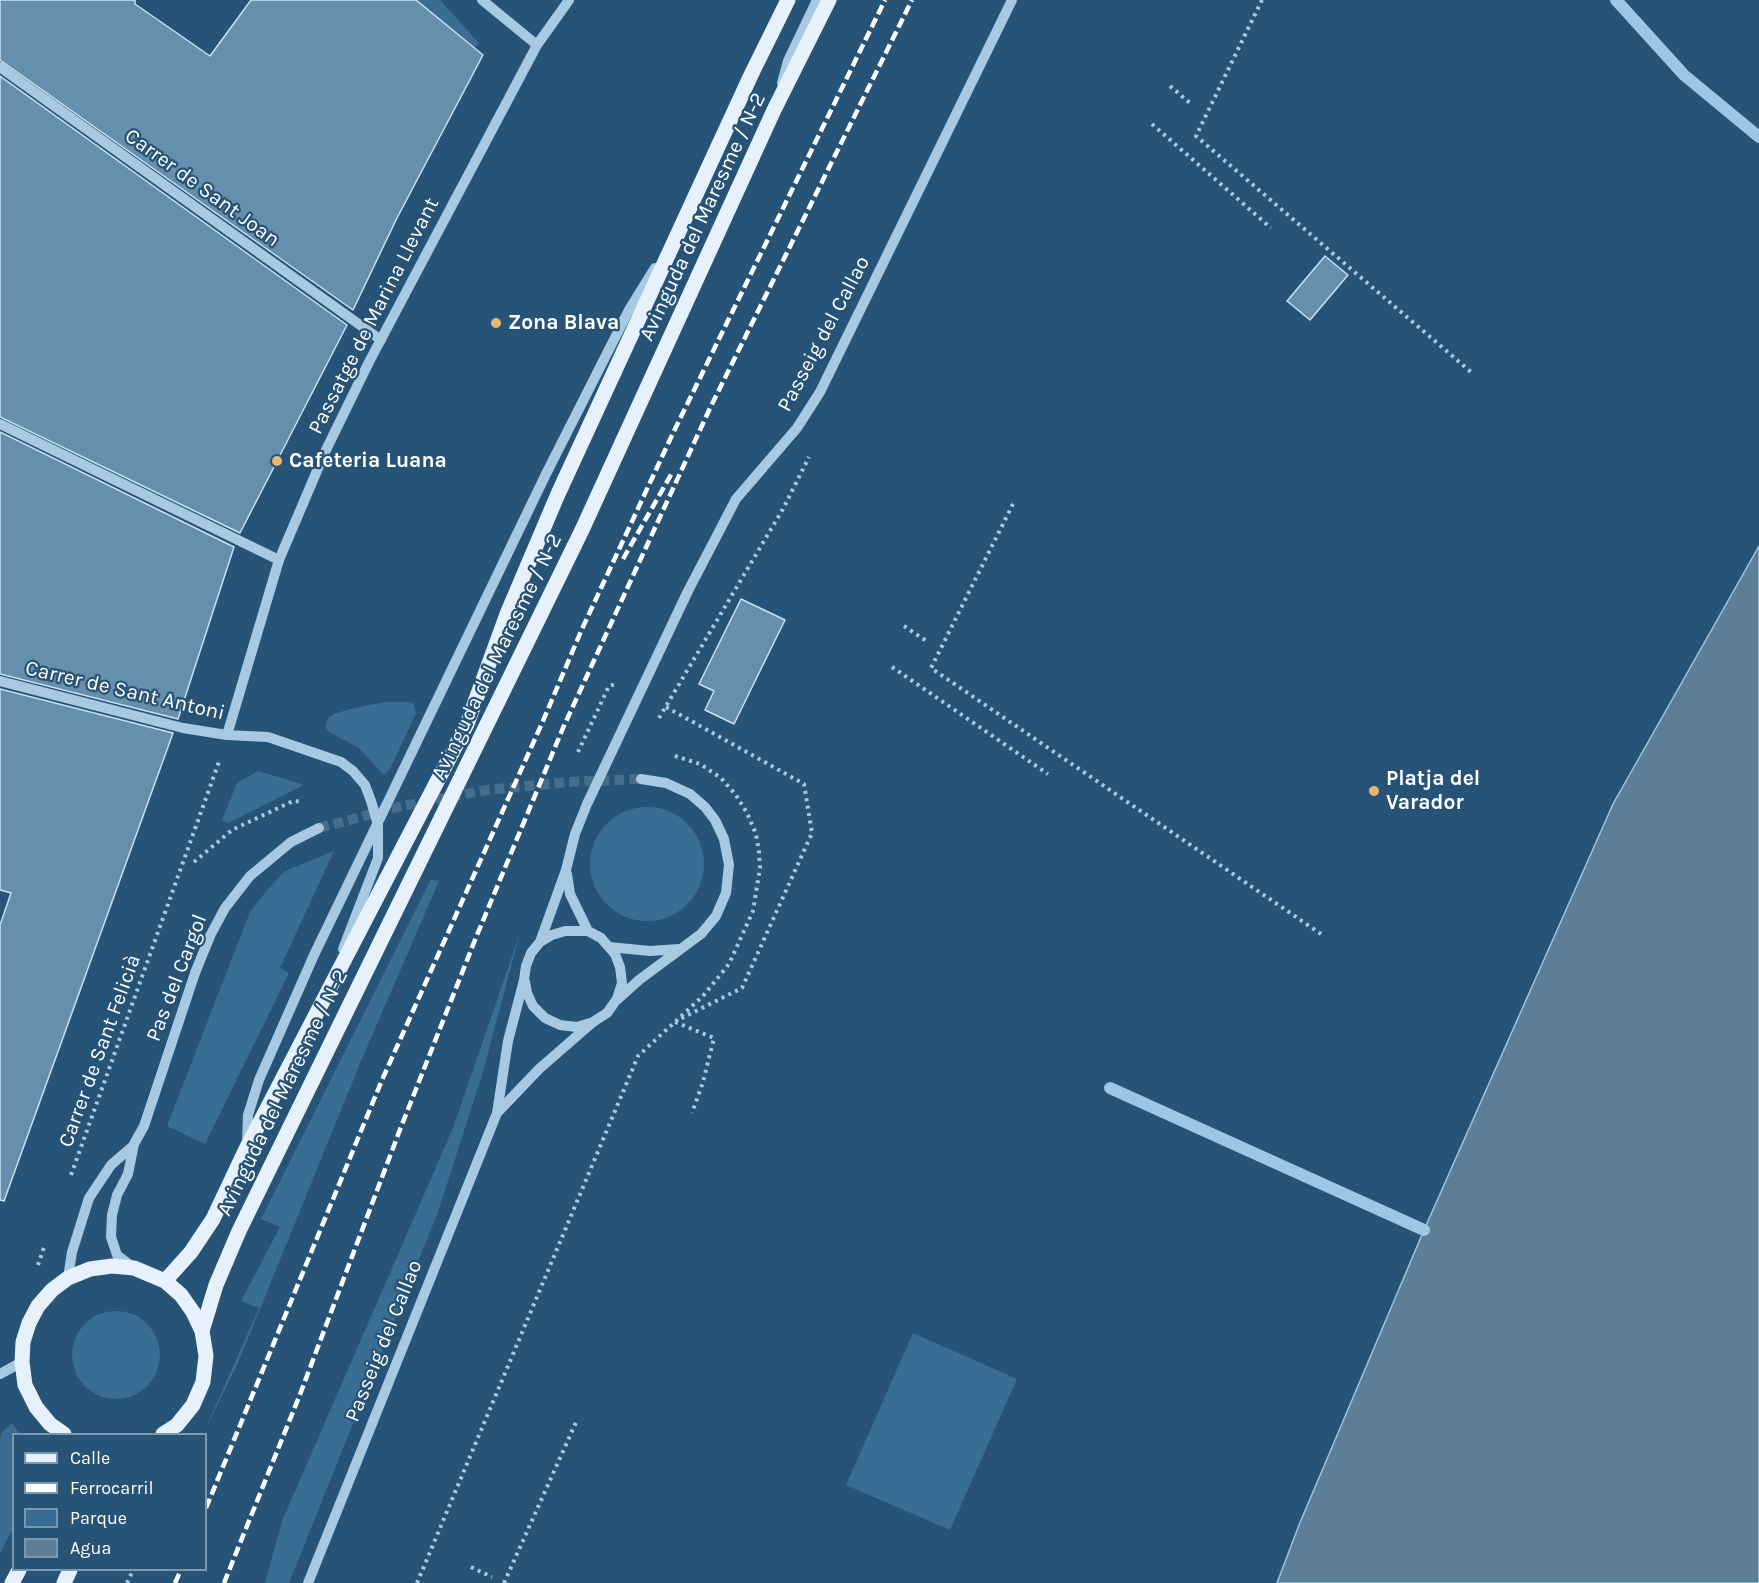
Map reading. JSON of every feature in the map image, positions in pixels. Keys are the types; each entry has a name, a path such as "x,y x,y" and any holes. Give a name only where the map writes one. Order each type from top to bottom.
{"main road":[{"name":"Avinguda del Maresme / N-2","path":"165,1281 191,1252 213,1220 246,1149 467,724 507,614 558,494 751,75 788,0"},
{"name":"Avinguda del Maresme / N-2","path":"202,1331 216,1285 238,1231 582,530 774,110 829,0"},
{"path":"52,1429 36,1407 26,1385 22,1362 23,1342 29,1323 45,1298 68,1278 90,1269 112,1266 135,1268 165,1281 181,1295 194,1312 202,1331 206,1356 202,1382 193,1405 177,1425 165,1433"}],"street":[{"path":"482,0 537,45"},
{"name":"Passatge de Marina Llevant","path":"227,735 279,560 325,452 381,340 537,45 569,0"},
{"path":"774,110 788,61 817,0"},
{"name":"Passeig del Callao","path":"308,1583 497,1113 508,1041 526,966 531,953 540,942 587,804 736,499 797,428 820,392 1012,0"},
{"name":"Carrer de Sant Joan","path":"0,68 381,340"},
{"path":"246,1149 248,1115 258,1080 315,955 496,577 603,361 629,310 679,230"},
{"path":"0,424 279,560"},
{"name":"Carrer de Sant Antoni","path":"0,681 183,728 227,735 268,737 341,762 353,771 365,785 378,825 378,858 326,996"},
{"path":"617,999 701,934 716,916 726,893 729,865 724,839 715,820 705,807 690,794 666,783 641,779"},
{"name":"Pas del Cargol","path":"135,1268 117,1256 111,1237 112,1215 117,1195 128,1174 134,1144 144,1126 195,973 210,936 225,908 250,876 291,842 319,828"},
{"name":"Passeig del Callao","path":"497,1113 539,1069 593,1022 607,1013 617,999 622,983 620,967 609,947 601,938 588,931 570,894 566,870"},
{"path":"540,942 565,931 588,931"},
{"path":"609,947 650,951 679,950"},
{"path":"524,980 533,1006 545,1018 560,1025 577,1027 593,1022"},
{"name":"Pas del Cargol","path":"68,1278 72,1252 89,1198 111,1165 134,1144"},
{"path":"0,1374 22,1362"}],"path":[{"path":"1262,0 1196,136 1471,372"},
{"path":"1170,86 1191,104"},
{"path":"1152,124 1271,228"},
{"path":"1013,504 931,668 1324,936"},
{"path":"904,626 928,642"},
{"path":"892,667 1048,774"},
{"path":"579,752 609,686"},
{"name":"Carrer de Sant Felicià","path":"69,1179 221,758 227,735"},
{"path":"194,862 232,830 292,801 303,802"},
{"path":"417,1583 638,1056 703,996 729,964 753,910"},
{"path":"675,1022 714,1038 703,1082 692,1113"},
{"path":"32,1273 38,1265 46,1243"},
{"path":"504,1583 577,1420"},
{"path":"471,1567 492,1577"}],"green space":[{"path":"416,0 440,0 479,43 475,48"},
{"path":"385,702 414,704 416,713 390,769 384,775 359,748 329,732 326,723 328,718 334,714"},
{"path":"258,771 304,785 228,823 222,820 237,783"},
{"path":"647,807 669,811 687,824 700,842 704,864 700,886 687,904 669,917 647,921 625,917 607,904 594,886 590,864 594,842 607,824 625,811"},
{"path":"334,851 280,968 289,973 205,1144 167,1126 250,912 285,871"},
{"path":"431,879 439,881 361,1061 238,1363 203,1433 259,1308 241,1301 280,1227 261,1219"},
{"path":"520,933 483,1072 438,1212 289,1583 265,1583 282,1521 453,1128"},
{"path":"116,1311 133,1315 147,1324 156,1338 160,1355 156,1372 147,1386 133,1395 116,1399 99,1395 85,1386 76,1372 72,1355 76,1338 85,1324 99,1315"},
{"path":"913,1333 1017,1379 950,1530 846,1485"},
{"path":"12,1423 19,1433 12,1433 12,1532 0,1554 0,1438 2,1432"}],"water":[{"path":"1759,546 1759,1583 1277,1583 1299,1525 1424,1230 1613,804"}],"building":[{"path":"0,0 135,0 135,4 210,56 251,0 416,0 483,55 397,218 353,310 0,60"},
{"path":"0,76 347,325 240,533 0,417"},
{"path":"1325,256 1348,275 1310,320 1287,301"},
{"path":"0,432 234,547 178,719 0,674"},
{"path":"741,599 785,620 734,724 705,710 714,691 699,684"},
{"path":"0,689 173,733 4,1201 0,1200 0,925 11,893 0,890"}],"waterway":[{"path":"1616,0 1684,75 1759,137"},
{"path":"1110,1088 1424,1230"}],"tunnel":[{"path":"319,828 398,807 487,790 568,782 641,779"}],"railway":[{"path":"207,1506 382,1080 582,629 674,431 885,0"},
{"path":"224,1583 299,1397 401,1127 475,940 563,728 711,406 912,0"},
{"path":"623,559 672,473"},
{"path":"175,1583 181,1571"}],"place":[{"name":"Zona Blava","path":"496,323"},
{"name":"Cafeteria Luana","path":"277,461"},
{"name":"Platja del Varador","path":"1374,791"}]}
